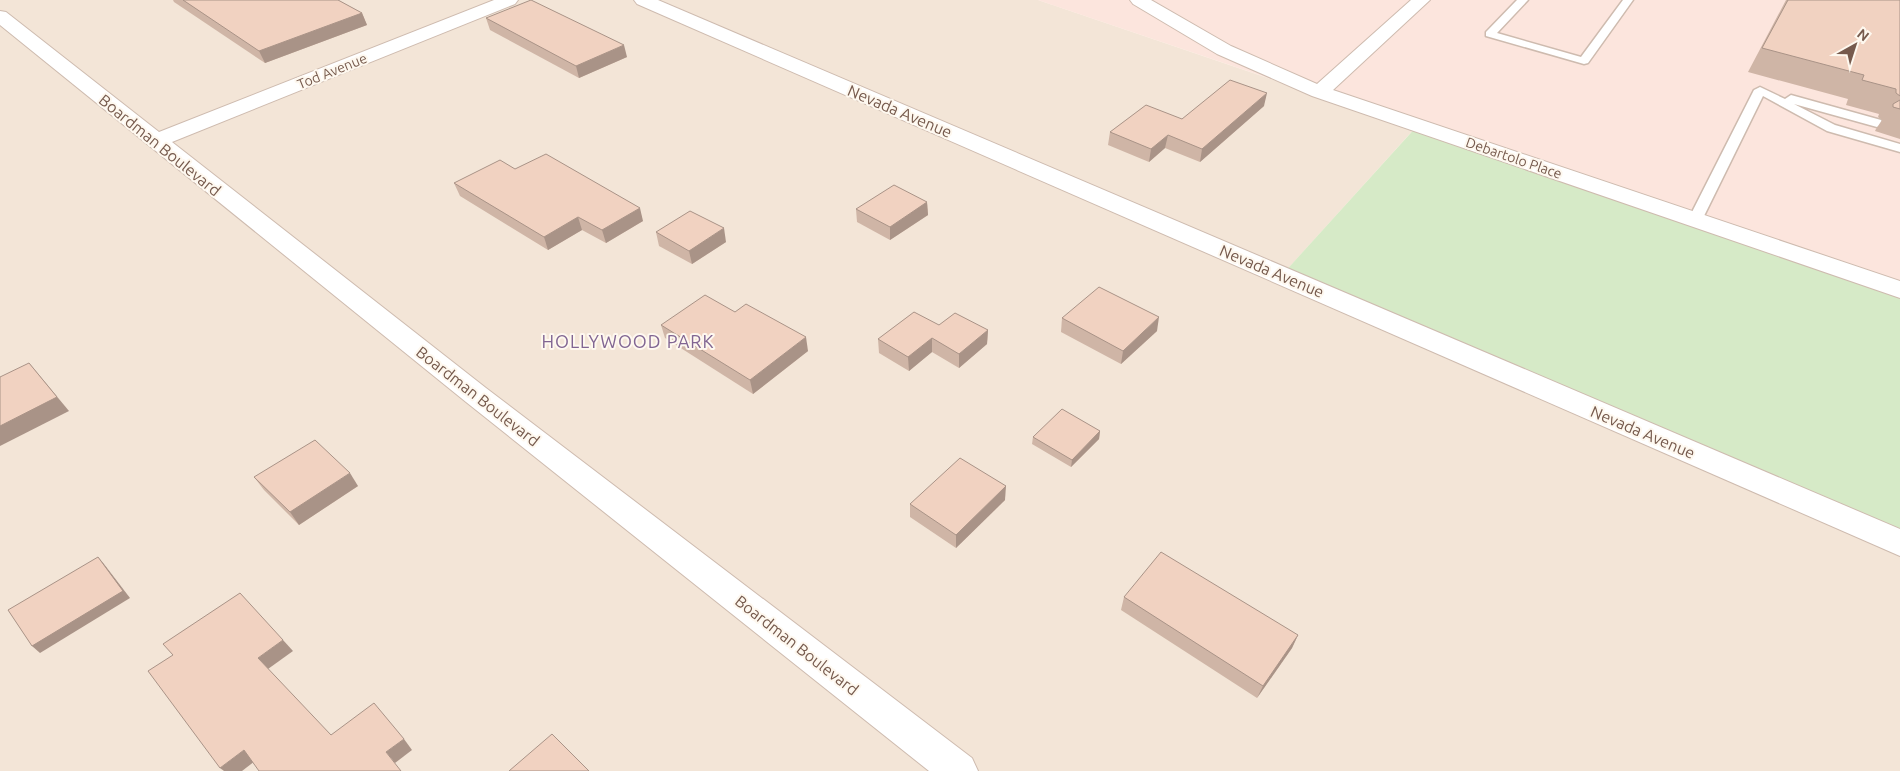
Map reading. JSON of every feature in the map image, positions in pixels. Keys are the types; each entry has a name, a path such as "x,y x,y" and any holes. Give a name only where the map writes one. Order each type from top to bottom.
{"street":[{"name":"Tod Avenue","path":"156,142 509,0"},
{"name":"Nevada Avenue","path":"643,0 1900,543"},
{"name":"Debartolo Place","path":"1139,0 1224,50 1319,92 1900,290"},
{"path":"1319,92 1421,0"},
{"name":"Boardman Boulevard","path":"0,16 476,395 959,771"}],"lane":[{"path":"1523,0 1490,34 1584,61 1628,0"},
{"path":"1760,90 1877,123"},
{"path":"1760,90 1831,128 1900,148"},
{"path":"1695,220 1760,90"}],"shaded area":[{"path":"0,0 1038,0 1415,128 1282,275 1900,543 1900,771 0,771"},
{"path":"1038,0 1900,0 1900,292"}],"green space":[{"path":"1418,125 1900,290 1900,543 1281,276"}],"building":[{"path":"183,0 338,0 362,13 259,51"},
{"path":"531,0 624,45 576,66 486,18"},
{"path":"1788,0 1900,0 1900,96 1896,93 1896,89 1862,80 1864,75 1762,48"},
{"path":"1230,80 1267,93 1202,149 1168,135 1151,149 1110,132 1146,105 1182,119"},
{"path":"1900,100 1900,109 1893,107 1893,104"},
{"path":"546,154 640,208 602,230 578,217 544,237 454,183 500,160 515,169"},
{"path":"894,185 927,202 890,227 856,209"},
{"path":"690,211 724,228 689,251 656,232"},
{"path":"1099,287 1159,317 1123,351 1062,318"},
{"path":"705,295 735,312 746,304 806,337 750,380 661,325"},
{"path":"914,312 939,325 955,313 988,330 959,354 932,338 908,357 878,339"},
{"path":"29,363 57,397 0,426 0,377"},
{"path":"1062,409 1100,431 1072,460 1033,437"},
{"path":"315,440 350,473 290,512 254,477"},
{"path":"960,458 1006,486 956,535 910,504"},
{"path":"1161,552 1298,635 1263,686 1124,597"},
{"path":"98,557 123,591 32,646 8,610"},
{"path":"240,593 283,640 258,658 331,735 374,703 404,739 386,752 401,771 259,771 244,750 220,768 148,671 173,655 163,644"},
{"path":"552,734 589,771 509,771"}],"district":[{"name":"HOLLYWOOD PARK","path":"628,342"}]}
